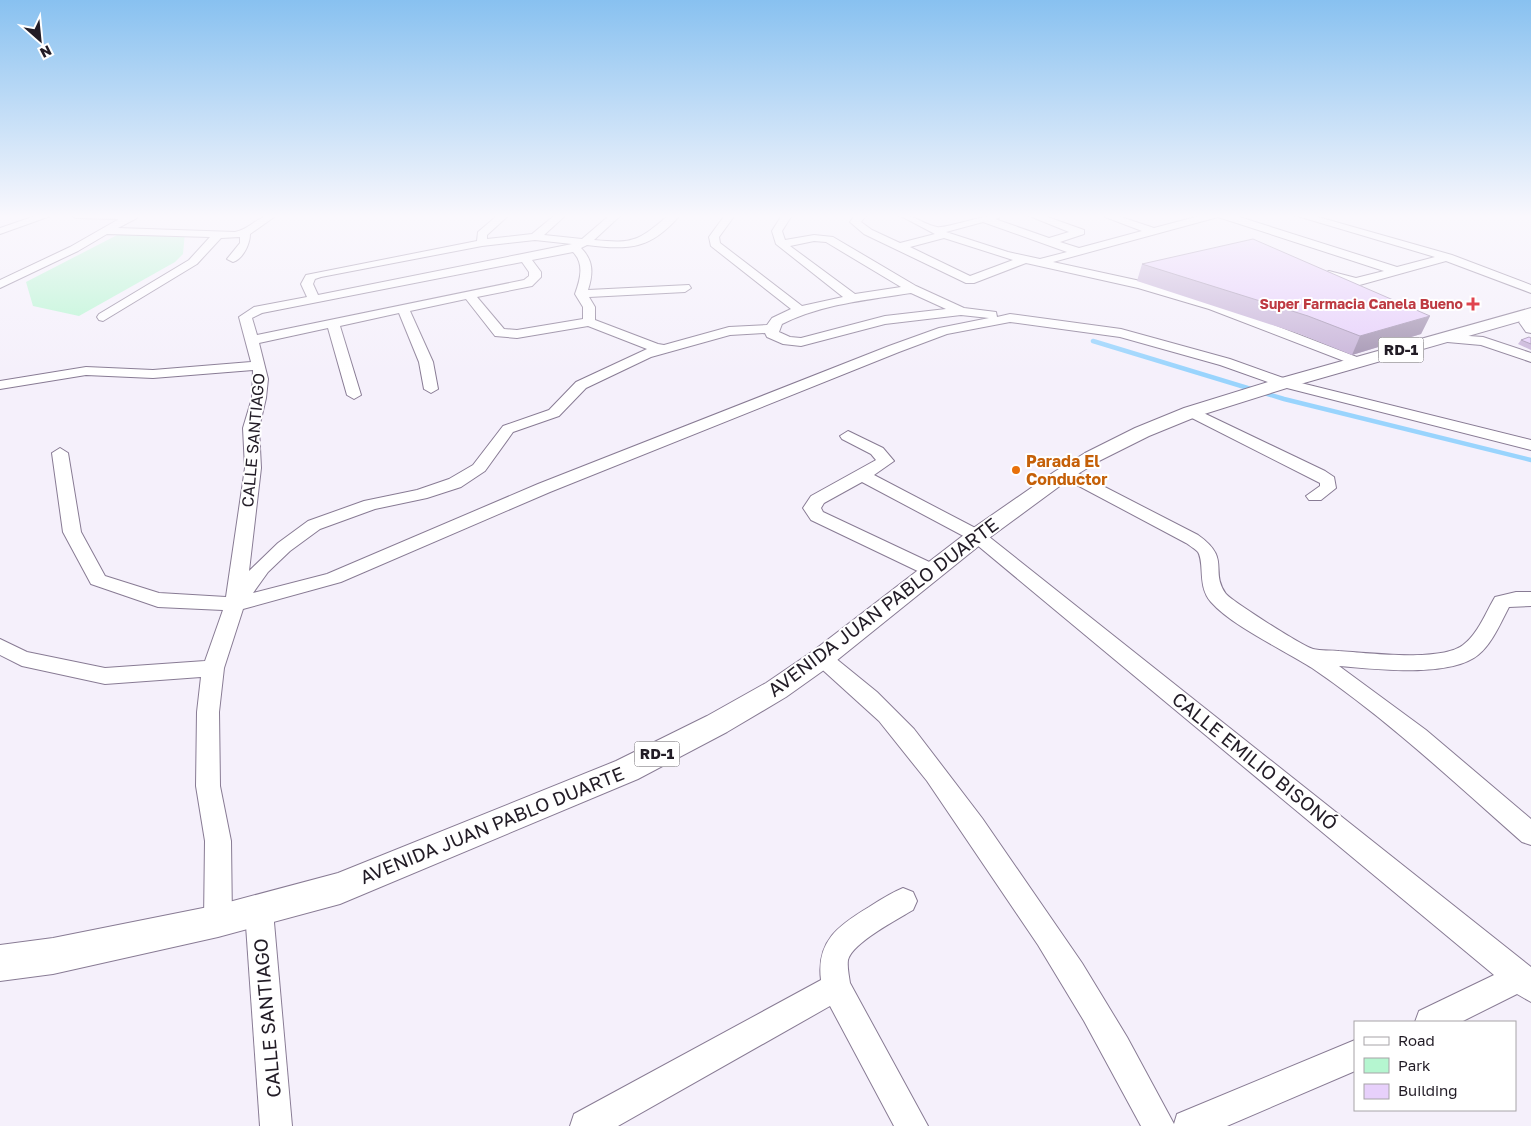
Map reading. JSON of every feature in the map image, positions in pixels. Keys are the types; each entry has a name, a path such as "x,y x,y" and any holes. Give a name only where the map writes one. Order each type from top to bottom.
{"main road":[{"name":"RD-1","path":"1278,385 1531,313"},
{"name":"AVENIDA JUAN PABLO DUARTE","path":"0,963 53,956 218,921 340,888 627,770 717,724 776,690 822,658 977,536 1066,472 1142,432 1191,412 1278,385"}],"street":[{"path":"1,283 32,268"},
{"path":"102,317 184,268"},
{"path":"316,300 307,284 310,277 352,268"},
{"name":"CALLE SANTIAGO","path":"218,921 218,841 208,786 208,712 213,668 234,604 253,468 251,428 259,398 261,379 259,364 244,320 246,315 258,310 482,268"},
{"path":"252,340 520,285 533,280 535,272 532,268"},
{"path":"581,294 587,276 587,268"},
{"path":"745,268 800,310"},
{"path":"812,268 853,298"},
{"path":"876,268 912,289 961,311 1122,333 1225,362 1278,385 1531,445"},
{"path":"943,268 970,280 1004,268"},
{"path":"1061,268 1106,277 1213,306 1357,362"},
{"path":"1386,268 1396,271"},
{"path":"1321,271 1350,282 1409,268"},
{"path":"1475,268 1531,289"},
{"path":"1106,277 1134,270"},
{"path":"581,294 685,288"},
{"path":"912,289 853,298 800,310 777,321 772,329 772,334 778,338 801,342 861,325 961,311"},
{"path":"581,294 589,307 589,322"},
{"path":"470,295 500,333 517,334 589,322 656,348 668,349"},
{"path":"403,309 426,362 432,389"},
{"path":"1531,313 1525,322 1531,329"},
{"path":"60,454 72,532 98,580 158,600 234,604 334,578 544,488 656,445 786,390 894,349 944,331 1010,318"},
{"path":"333,323 354,395"},
{"path":"234,604 261,568 284,546 314,526 362,508 421,494 455,483 479,468 508,429 554,413 581,385 646,354 738,329 772,329"},
{"path":"1441,338 1483,341 1531,358"},
{"path":"0,385 86,372 153,374 259,364"},
{"path":"1191,412 1328,481 1328,488 1316,496"},
{"path":"848,436 877,451 886,461 817,500 812,508 816,516 933,571"},
{"path":"1066,472 1192,539 1206,549 1210,564 1210,579 1218,598 1245,618 1308,656 1418,736 1531,834"},
{"name":"CALLE EMILIO BISONÓ","path":"862,475 977,536 1526,982"},
{"path":"1308,656 1428,663 1450,659 1470,651 1502,602 1516,599 1531,599"},
{"path":"0,646 22,658 105,676 213,668"},
{"path":"822,658 872,701 908,737 1003,868 1068,966 1130,1071 1158,1126"},
{"path":"903,901 850,937 840,946 835,956 834,967 836,987 912,1126"},
{"name":"CALLE SANTIAGO","path":"258,911 276,1126"},
{"path":"1432,1021 1526,982"},
{"path":"586,1126 836,987"},
{"path":"1189,1126 1354,1055"}],"green space":[{"path":"54,268 165,268 79,316 33,306 26,282"}],"building":[{"path":"1153,268 1319,268 1430,316 1360,336 1308,316"},
{"path":"1531,338 1531,344 1521,340"}],"waterway":[{"path":"1093,341 1284,399 1531,460"}],"place":[{"name":"Super Farmacia Canela Bueno","path":"1473,304"},
{"name":"Parada El Conductor","path":"1016,470"}]}
